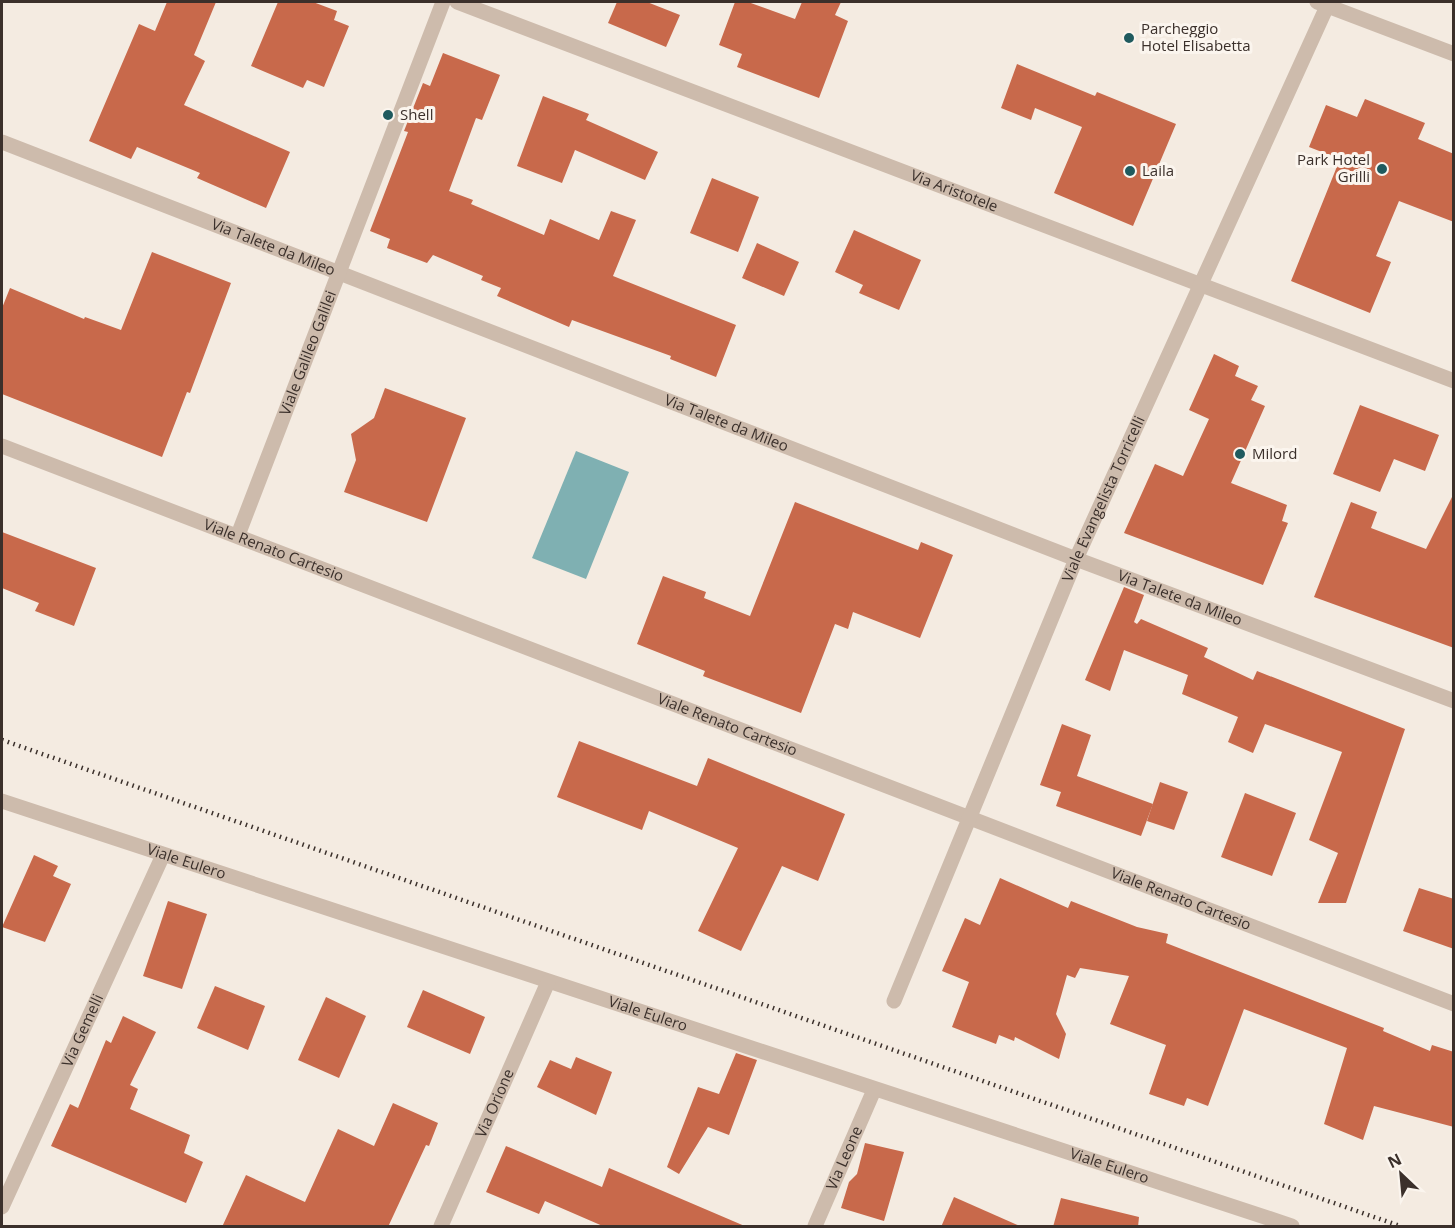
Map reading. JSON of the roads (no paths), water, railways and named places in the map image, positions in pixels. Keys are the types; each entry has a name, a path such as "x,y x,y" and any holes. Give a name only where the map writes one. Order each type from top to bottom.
{"street":[{"name":"Viale Galileo Galilei","path":"238,535 443,2"},
{"name":"Via Aristotele","path":"457,2 1200,282 1454,381"},
{"name":"Viale Evangelista Torricelli","path":"894,1001 1076,559 1324,3"},
{"path":"1324,3 1454,54"},
{"name":"Via Talete da Mileo","path":"2,142 1076,559 1454,701"},
{"name":"Viale Renato Cartesio","path":"2,446 1454,1004"},
{"name":"Viale Eulero","path":"2,801 1289,1226"},
{"name":"Via Gemelli","path":"2,1207 163,855"},
{"name":"Via Orione","path":"441,1227 548,982"},
{"name":"Via Leone","path":"815,1227 874,1090"}],"water":[{"path":"576,451 629,472 586,579 532,558"}],"railway":[{"path":"2,740 1400,1226"}],"place":[{"name":"Parcheggio Hotel Elisabetta","path":"1129,38"},
{"name":"Shell","path":"388,115"},
{"name":"Park Hotel Grilli","path":"1382,169"},
{"name":"Laila","path":"1130,171"},
{"name":"Milord","path":"1240,454"}]}
